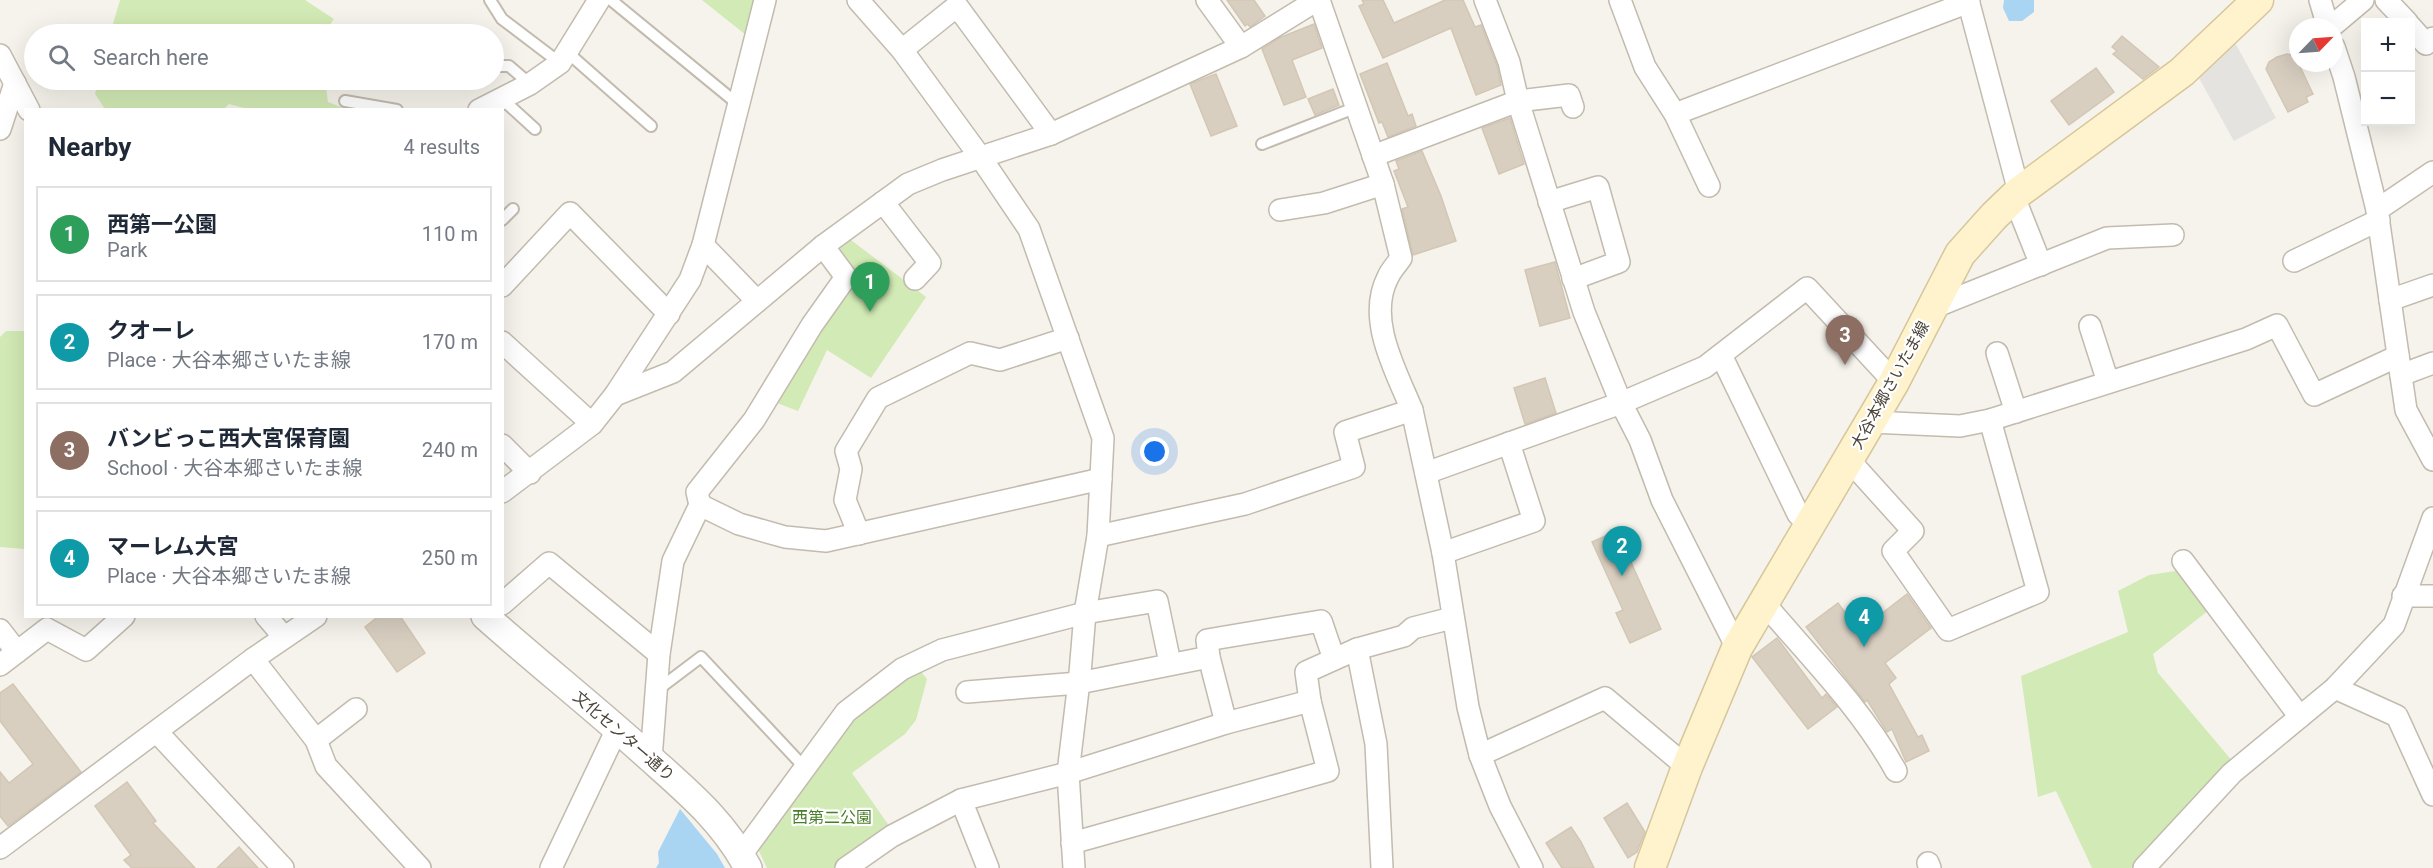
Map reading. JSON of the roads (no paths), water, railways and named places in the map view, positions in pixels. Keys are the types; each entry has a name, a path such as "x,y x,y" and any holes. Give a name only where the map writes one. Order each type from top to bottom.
{"main road":[{"name":"大谷本郷さいたま線","path":"1652,868 1688,767 1737,648 1894,382 1960,254 2017,194 2182,72 2258,0"}],"street":[{"path":"483,108 530,84 564,58 599,0"},
{"path":"504,491 592,424 615,395 690,280 703,245 765,0"},
{"path":"858,0 902,50 981,158 1029,229 1103,438 1098,536 1085,613 1068,773 1074,868"},
{"path":"1207,0 1241,47"},
{"path":"615,395 673,372 823,246 908,184 942,170 1051,134 1241,47 1318,0 1383,184 1401,258 1388,278 1380,302 1384,342 1412,410 1443,554 1468,707 1480,755 1500,806 1532,868"},
{"path":"1485,0 1509,62 1518,101 1584,312 1621,403 1640,440 1662,500 1737,648"},
{"path":"1620,0 1645,67 1675,114 1709,186"},
{"path":"2320,0 2326,18"},
{"path":"2340,18 2363,0"},
{"path":"2386,0 2403,18"},
{"path":"1675,114 1969,1 2017,194 2041,265"},
{"path":"902,50 961,3 1051,134"},
{"path":"2415,32 2426,44 2433,39"},
{"path":"0,55 27,108"},
{"path":"2342,72 2378,215 2406,410 2433,460"},
{"path":"0,129 15,83"},
{"path":"1373,156 1518,101 1569,95 1573,107"},
{"path":"2294,261 2378,215 2433,172"},
{"path":"1280,210 1324,203 1383,184"},
{"path":"1549,202 1598,186 1619,262 1574,279"},
{"path":"883,202 930,263 915,279"},
{"path":"504,284 570,213 669,314"},
{"path":"1932,308 2107,238 2173,235"},
{"path":"703,245 757,301"},
{"path":"651,759 659,654 674,561 700,505 697,492 754,420 812,325 846,277 823,246"},
{"path":"2390,300 2433,285"},
{"path":"1426,472 1621,403 1705,367 1807,288 1894,382"},
{"path":"1871,422 1960,426 1990,420 2246,339 2277,325 2314,395 2400,365 2433,363"},
{"path":"2090,326 2108,382"},
{"path":"860,534 845,500 851,469 846,451 878,398 970,352 1000,360 1068,338"},
{"path":"504,344 592,424"},
{"path":"1997,352 2016,412"},
{"path":"1720,355 1798,514 1809,525"},
{"path":"1098,536 1245,504 1354,467 1345,432 1412,410"},
{"path":"1849,460 1913,531 1893,551 1948,630 2038,592 1990,420"},
{"path":"1443,554 1534,521 1509,443"},
{"path":"504,448 530,473"},
{"path":"700,505 740,524 785,537 826,541 1101,480"},
{"path":"2144,868 2232,773 2335,688 2394,625 2433,518"},
{"path":"2183,561 2300,717"},
{"path":"504,602 549,563 659,654"},
{"path":"2403,596 2433,596"},
{"path":"744,861 805,768 846,712 903,669 942,650 1085,613 1157,601 1170,663"},
{"path":"1763,602 1855,709 1883,747 1896,771"},
{"path":"0,665 47,629 86,650 122,618"},
{"path":"268,618 284,637"},
{"path":"0,848 253,659 313,618"},
{"name":"文化センター通り","path":"494,618 704,807 744,861"},
{"path":"1072,843 1328,771 1310,701 1306,672 1357,649 1404,636 1413,628 1452,618"},
{"path":"1226,723 1209,657 1207,640 1321,621 1334,659"},
{"path":"0,630 17,652"},
{"path":"1357,649 1376,744 1382,868"},
{"path":"967,692 1079,683 1209,657"},
{"path":"253,659 316,740 326,766 420,868"},
{"path":"2335,688 2397,716 2433,795"},
{"path":"1480,755 1605,698 1688,767"},
{"path":"846,868 892,836 961,800 1068,773 1226,723 1310,701"},
{"path":"316,740 356,709"},
{"path":"551,868 617,729"},
{"path":"157,732 283,868"},
{"path":"961,800 988,868"}],"lane":[{"path":"490,0 502,19 564,58 651,126"},
{"path":"611,0 739,105"},
{"path":"504,66 509,66 530,84"},
{"path":"501,98 535,129"},
{"path":"345,101 385,108"},
{"path":"1262,144 1357,107"},
{"path":"504,218 513,209"},
{"path":"656,692 701,657 805,768"}],"water":[{"path":"2004,0 2034,0 2034,12 2022,21 2009,21 2003,8"},
{"path":"680,809 717,854 725,868 656,868 659,863 658,852"}],"place":[{"name":"西第一公園","path":"870,312"},
{"name":"バンビっこ西大宮保育園","path":"1845,365"},
{"name":"クオーレ","path":"1622,576"},
{"name":"マーレム大宮","path":"1864,647"}],"park label":[{"name":"西第二公園","path":"832,817"}]}
